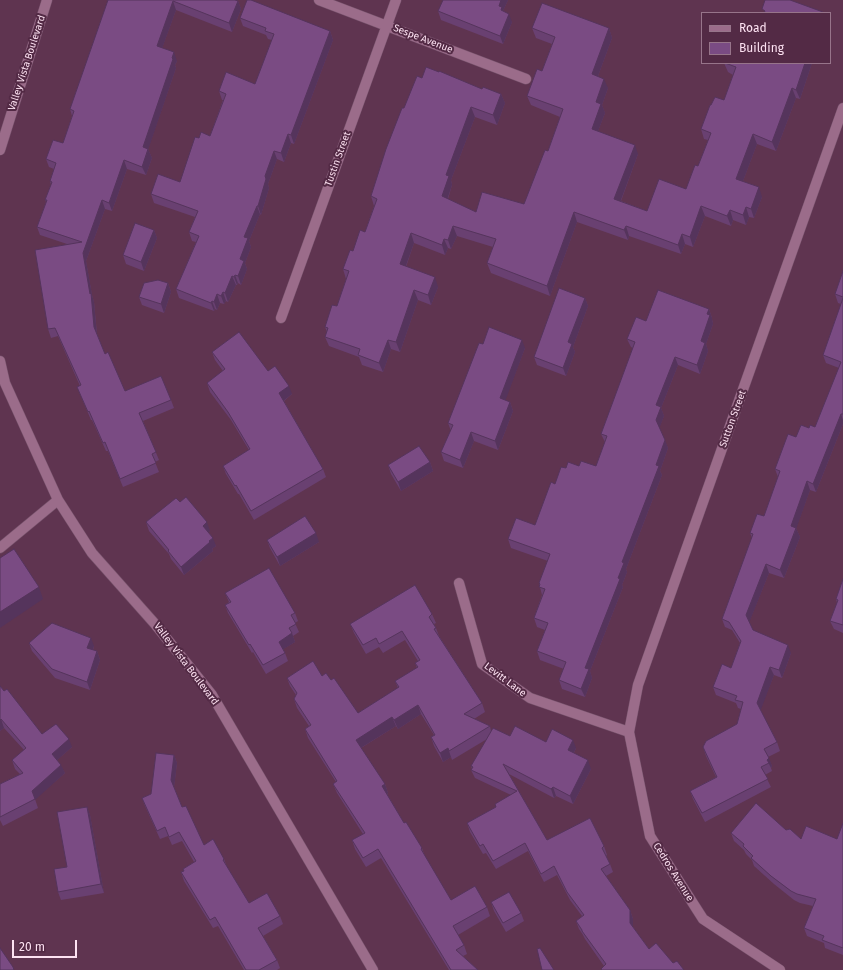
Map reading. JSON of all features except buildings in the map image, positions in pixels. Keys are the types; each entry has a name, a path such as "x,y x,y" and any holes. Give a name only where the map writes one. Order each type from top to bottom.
{"street":[{"name":"Valley Vista Boulevard","path":"0,150 48,0"},
{"name":"Sespe Avenue","path":"319,0 526,78"},
{"name":"Tustin Street","path":"281,318 386,24 396,0"},
{"name":"Sutton Street","path":"629,732 638,686 843,108"},
{"name":"Valley Vista Boulevard","path":"0,361 2,383 58,500 92,552 155,624 212,695 373,970"},
{"path":"0,548 58,500"},
{"name":"Levitt Lane","path":"459,583 482,664 530,698 629,732"},
{"name":"Cedros Avenue","path":"629,732 650,836 658,849 703,919 780,970"}]}
